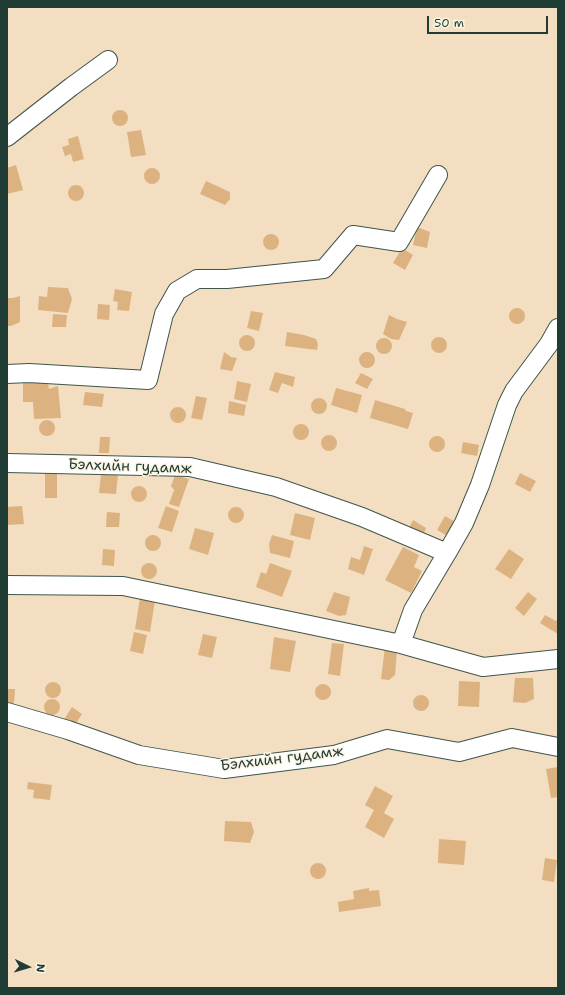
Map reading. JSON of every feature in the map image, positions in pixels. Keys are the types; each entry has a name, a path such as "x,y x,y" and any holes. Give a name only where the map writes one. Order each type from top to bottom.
{"street":[{"path":"7,137 108,60"},
{"path":"7,374 28,373 148,380 164,314 177,291 197,279 227,279 324,269 353,235 398,242 438,175"},
{"path":"401,644 413,610 464,523 480,485 507,404 514,391 549,344 558,328"},
{"name":"Бэлхийн гудамж","path":"7,463 190,467 276,486 362,517 447,553"},
{"path":"7,585 123,586 401,644 482,667 558,659"},
{"name":"Бэлхийн гудамж","path":"7,712 68,730 139,755 224,769 334,755 387,739 459,752 512,738 558,747"}],"building":[{"path":"120,110 127,115 128,118 123,125 120,126 113,121 112,118 117,111"},
{"path":"141,130 146,155 131,157 127,132"},
{"path":"78,136 84,159 73,162 71,154 65,156 62,147 69,145 68,139"},
{"path":"16,165 23,190 7,194 7,168"},
{"path":"152,168 159,173 160,176 155,183 152,184 145,179 144,176 149,169"},
{"path":"206,181 230,192 230,199 225,205 200,194"},
{"path":"76,185 83,190 84,193 79,200 76,201 69,196 68,193 73,186"},
{"path":"417,227 430,232 427,248 413,245"},
{"path":"271,234 278,239 279,242 274,249 271,250 264,245 263,242 268,235"},
{"path":"402,248 413,255 405,270 393,263"},
{"path":"48,287 68,288 72,299 68,313 38,310 39,296 47,297"},
{"path":"115,289 132,292 129,311 117,310 118,302 113,301"},
{"path":"20,296 20,322 7,326 7,298"},
{"path":"98,304 110,305 109,320 97,319"},
{"path":"517,308 524,313 525,316 520,323 517,324 510,319 509,316 514,309"},
{"path":"251,311 263,313 259,331 247,328"},
{"path":"53,314 67,315 66,327 52,327"},
{"path":"389,315 407,322 399,340 391,339 383,334"},
{"path":"287,332 316,339 318,344 317,350 285,346"},
{"path":"247,335 254,340 255,343 250,350 247,351 240,346 239,343 244,336"},
{"path":"439,337 446,342 447,345 442,352 439,353 432,348 431,345 436,338"},
{"path":"384,338 391,343 392,346 387,353 384,354 377,349 376,346 381,339"},
{"path":"224,352 231,357 237,358 232,371 220,369"},
{"path":"367,352 374,357 375,360 370,367 367,368 360,363 359,360 364,353"},
{"path":"275,372 295,377 293,387 282,383 278,393 269,390"},
{"path":"361,373 373,379 367,389 355,383"},
{"path":"237,381 251,384 247,402 234,399"},
{"path":"23,382 48,382 49,389 58,386 61,418 34,419 33,402 23,402"},
{"path":"336,388 362,395 357,413 331,405"},
{"path":"85,392 104,394 102,407 83,405"},
{"path":"196,396 207,398 202,420 191,418"},
{"path":"319,398 326,403 327,406 322,413 319,414 312,409 311,406 316,399"},
{"path":"375,400 413,413 408,429 370,418"},
{"path":"229,401 246,405 244,416 228,413"},
{"path":"178,407 185,412 186,415 181,422 178,423 171,418 170,415 175,408"},
{"path":"47,420 54,425 55,428 50,435 47,436 40,431 39,428 44,421"},
{"path":"301,424 308,429 309,432 304,439 301,440 294,435 293,432 298,425"},
{"path":"329,435 336,440 337,443 332,450 329,451 322,446 321,443 326,436"},
{"path":"437,436 444,441 445,444 440,451 437,452 430,447 429,444 434,437"},
{"path":"100,437 110,437 109,453 99,453"},
{"path":"463,442 479,445 477,456 461,453"},
{"path":"45,470 57,470 57,498 45,498"},
{"path":"520,473 536,481 530,492 515,484"},
{"path":"101,474 118,475 116,494 99,493"},
{"path":"175,475 189,479 179,507 169,504 174,490 171,486"},
{"path":"139,486 146,491 147,494 142,501 139,502 132,497 131,494 136,487"},
{"path":"22,506 24,524 7,525 7,507"},
{"path":"166,506 179,511 172,532 158,528"},
{"path":"236,507 243,512 244,515 239,522 236,523 229,518 228,515 233,508"},
{"path":"107,512 120,513 119,527 106,527"},
{"path":"295,513 315,518 310,540 290,535"},
{"path":"445,516 457,523 449,537 437,530"},
{"path":"413,520 426,528 423,536 408,530"},
{"path":"195,528 214,533 208,555 189,549"},
{"path":"153,535 160,540 161,543 156,550 153,551 146,546 145,543 150,536"},
{"path":"272,535 294,541 290,558 270,553 269,544"},
{"path":"364,546 373,549 364,575 348,569 351,557 360,560"},
{"path":"403,547 419,555 414,567 422,571 411,593 385,580"},
{"path":"103,549 115,550 114,566 102,565"},
{"path":"509,549 524,559 511,579 495,569"},
{"path":"149,563 156,568 157,571 152,578 149,579 142,574 141,571 146,564"},
{"path":"270,563 292,571 282,597 256,587 261,572 266,574"},
{"path":"334,592 350,597 346,615 339,616 326,611"},
{"path":"528,592 537,599 524,616 515,608"},
{"path":"140,598 155,601 150,632 135,629"},
{"path":"545,615 556,621 558,618 558,634 540,623"},
{"path":"134,632 147,635 143,654 130,651"},
{"path":"203,634 217,637 212,658 198,655"},
{"path":"274,637 296,641 290,672 270,669"},
{"path":"332,643 344,644 340,676 328,674"},
{"path":"385,647 397,650 395,675 389,680 381,679"},
{"path":"515,678 533,678 534,699 525,703 513,702"},
{"path":"459,681 480,682 479,707 458,706"},
{"path":"53,682 60,687 61,690 56,697 53,698 46,693 45,690 50,683"},
{"path":"323,684 330,689 331,692 326,699 323,700 316,695 315,692 320,685"},
{"path":"7,689 15,689 14,703 7,703"},
{"path":"421,695 428,700 429,703 424,710 421,711 414,706 413,703 418,696"},
{"path":"52,699 59,704 60,707 55,714 52,715 45,710 44,707 49,700"},
{"path":"72,707 82,714 73,728 63,721"},
{"path":"558,767 558,797 551,798 546,769"},
{"path":"28,782 52,785 50,800 33,798 34,790 27,789"},
{"path":"375,786 393,796 384,813 394,819 384,838 365,827 374,810 365,805"},
{"path":"225,821 251,822 254,832 250,843 224,841"},
{"path":"439,839 466,841 464,865 438,863"},
{"path":"545,858 557,860 554,882 542,880"},
{"path":"318,863 325,868 326,871 321,878 318,879 311,874 310,871 315,864"},
{"path":"369,888 369,891 379,890 381,906 339,912 338,902 354,899 353,891"}]}
